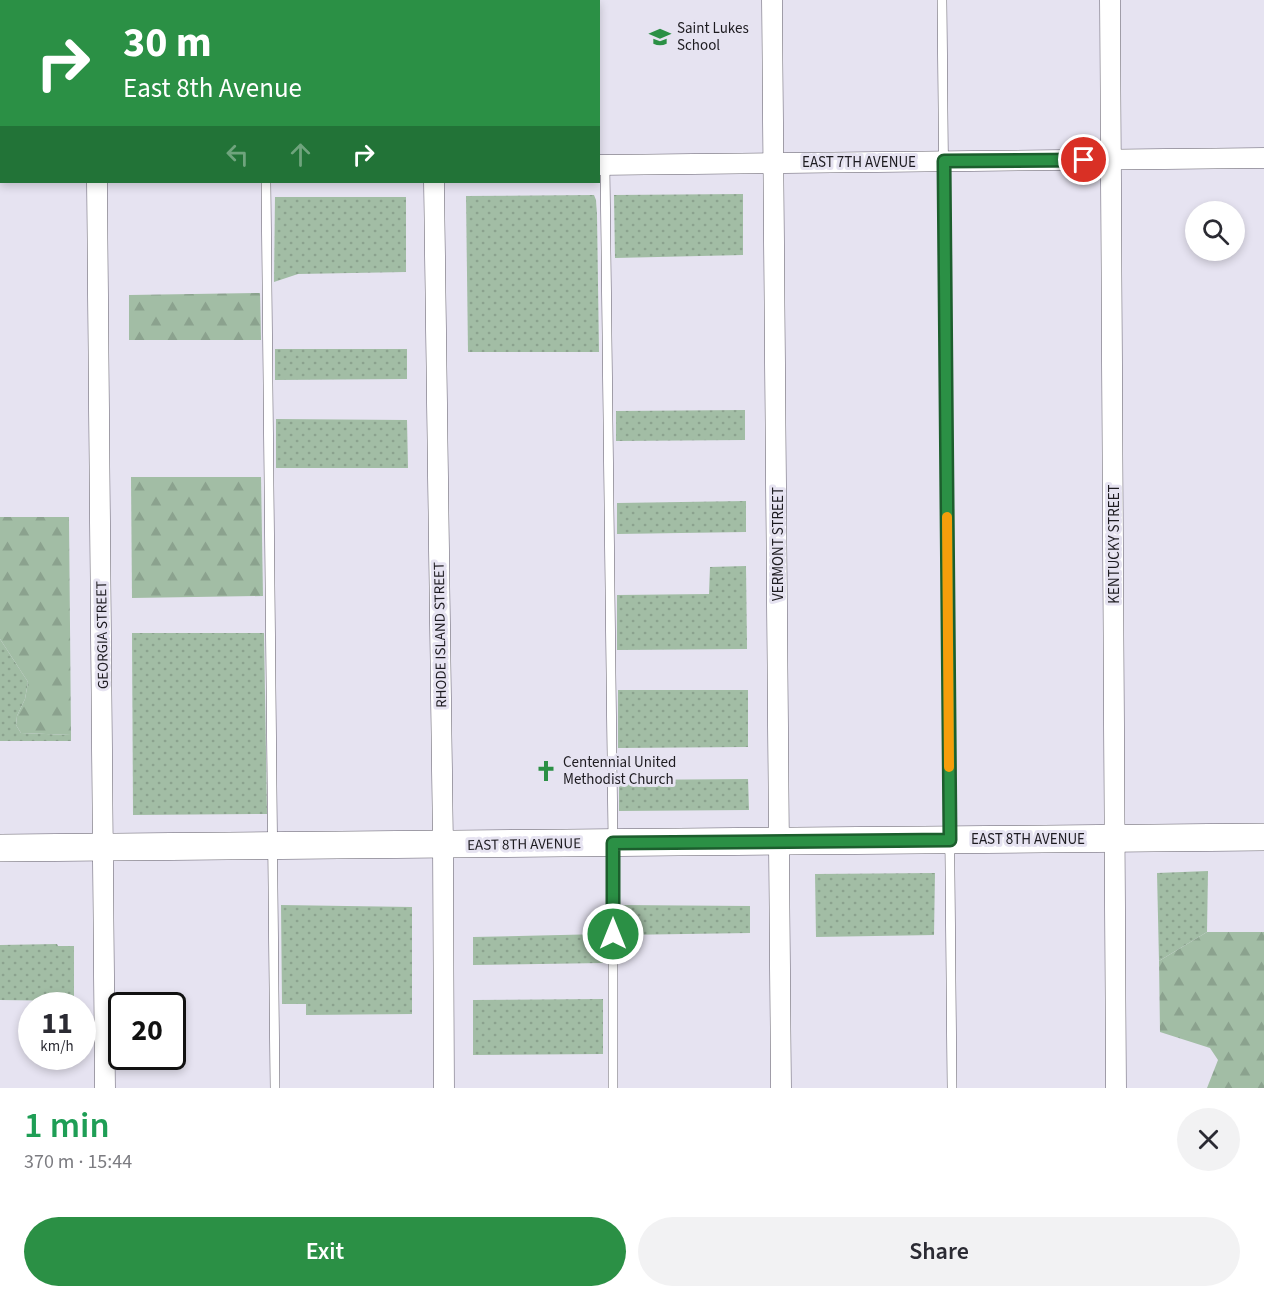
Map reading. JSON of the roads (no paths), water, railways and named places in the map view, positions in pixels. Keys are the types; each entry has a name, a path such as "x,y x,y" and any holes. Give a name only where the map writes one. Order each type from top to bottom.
{"street":[{"name":"VERMONT STREET","path":"772,0 781,1088"},
{"name":"KENTUCKY STREET","path":"1110,0 1116,1088"},
{"name":"EAST 7TH AVENUE","path":"602,165 1264,158"},
{"name":"GEORGIA STREET","path":"97,183 105,1088"},
{"name":"RHODE ISLAND STREET","path":"434,183 444,1088"},
{"name":"EAST 8TH AVENUE","path":"0,848 1264,837"}],"lane":[{"path":"942,0 952,1088"},
{"path":"602,165 613,843 613,1088"},
{"path":"266,183 274,845 274,1088"}],"place":[{"name":"Saint Lukes School","path":"660,37"},
{"name":"Centennial United Methodist Church","path":"546,771"}]}
